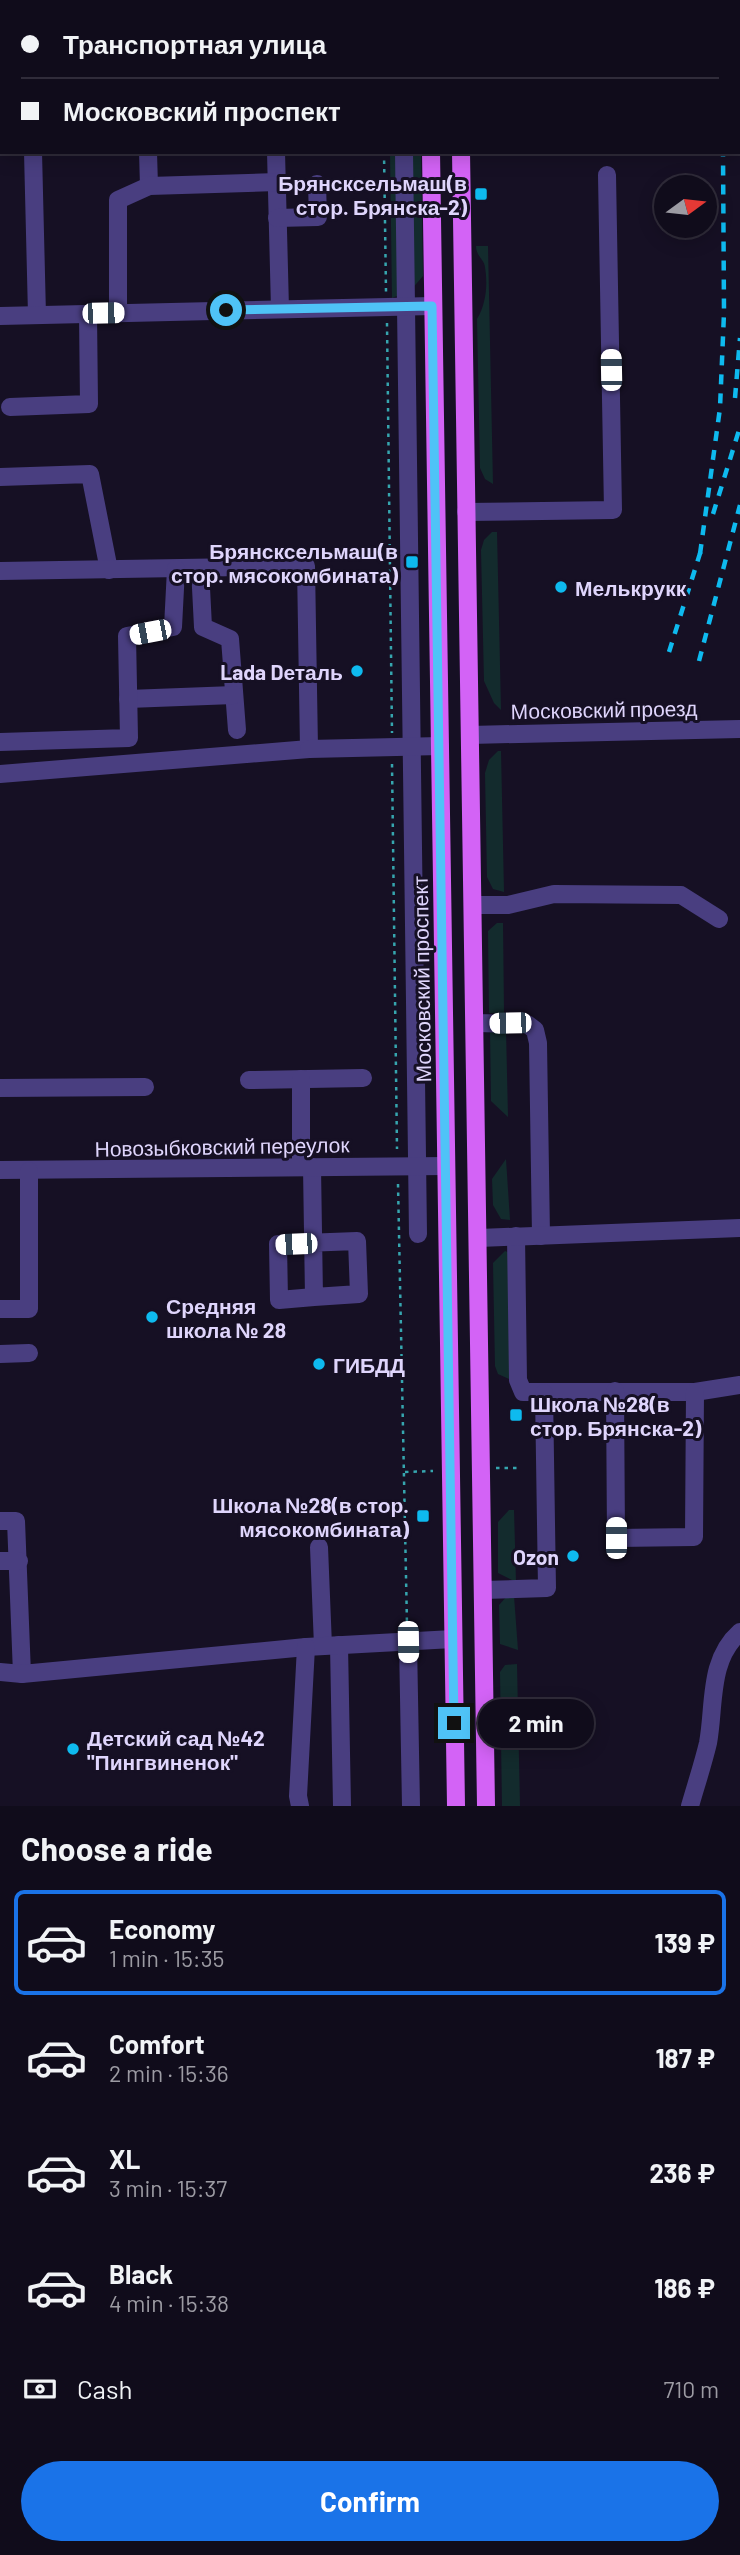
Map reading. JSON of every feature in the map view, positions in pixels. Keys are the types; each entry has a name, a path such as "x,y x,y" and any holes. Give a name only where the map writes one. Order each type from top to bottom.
{"main road":[{"name":"Московский проспект","path":"431,154 456,1806"},
{"path":"461,154 486,1806"},
{"path":"432,306 463,305"},
{"path":"446,1166 478,1165"}],"street":[{"path":"33,154 37,315"},
{"path":"148,154 149,186"},
{"path":"276,154 280,309"},
{"path":"404,154 406,306 401,746 418,1234"},
{"path":"466,512 613,510 607,174"},
{"path":"118,313 118,200 149,186 277,182"},
{"path":"277,218 318,217 317,184"},
{"path":"0,316 432,306"},
{"path":"10,407 89,404 89,314"},
{"path":"0,477 90,474 109,570"},
{"path":"0,571 306,566 309,749"},
{"path":"200,568 203,627 230,639 237,730"},
{"path":"0,742 129,738 127,636 173,627 176,569"},
{"path":"128,699 234,695"},
{"name":"Московский проезд","path":"470,735 740,729"},
{"path":"0,774 309,749 440,746"},
{"path":"473,905 508,905 554,894 681,895 719,919"},
{"path":"475,1024 527,1024 535,1030 538,1042 541,1236"},
{"path":"302,1079 314,1297"},
{"path":"249,1080 363,1079"},
{"path":"0,1088 145,1087"},
{"name":"Новозыбковский переулок","path":"0,1170 446,1166"},
{"path":"0,1310 29,1309 29,1171"},
{"path":"479,1238 740,1228"},
{"path":"516,1236 519,1388 523,1392 695,1392 740,1385"},
{"path":"357,1241 359,1294 314,1297 279,1300 278,1244 357,1241"},
{"path":"0,1354 29,1353"},
{"path":"615,1391 616,1538 694,1537 695,1392"},
{"path":"483,1590 547,1588 544,1393"},
{"path":"0,1521 16,1521 22,1674"},
{"path":"319,1548 323,1646 342,1806"},
{"path":"0,1561 19,1561"},
{"path":"690,1806 708,1744 718,1664 728,1643 740,1632"},
{"path":"0,1672 22,1674 323,1646 453,1639"},
{"path":"408,1642 411,1806"},
{"path":"300,1806 298,1796 323,1646"}],"path":[{"path":"384,154 401,746 398,1166 408,1642"}],"green space":[{"path":"390,154 421,154 423,276 410,291 392,298"},
{"path":"476,246 488,246 493,484 485,479 480,468 477,319 486,294 486,281 484,264"},
{"path":"492,532 497,532 501,710 494,703 484,681 481,550 484,540"},
{"path":"501,751 504,892 493,889 487,877 485,773 489,760"},
{"path":"497,923 503,923 504,1013 489,1013 488,931"},
{"path":"490,1030 506,1030 508,1117 491,1101"},
{"path":"506,1159 510,1220 501,1219 493,1205 492,1179"},
{"path":"505,1251 510,1253 509,1379 498,1374 495,1366 493,1263"},
{"path":"509,1510 514,1510 516,1582 498,1573 498,1522"},
{"path":"508,1595 514,1596 518,1650 500,1644 499,1605"},
{"path":"517,1664 520,1806 502,1806 500,1672 505,1665"}],"railway":[{"path":"700,554 720,408 724,313 723,154"},
{"path":"735,398 740,338"},
{"path":"713,514 740,427"},
{"path":"699,661 740,505"},
{"path":"669,652 702,547"}],"place":[{"name":"Брянсксельмаш(в стор. Брянска-2)","path":"481,194"},
{"name":"Брянсксельмаш(в стор. мясокомбината)","path":"412,562"},
{"name":"Мелькрукк","path":"561,587"},
{"name":"Lada Dеталь","path":"357,671"},
{"name":"Средняя школа № 28","path":"152,1317"},
{"name":"ГИБДД","path":"319,1364"},
{"name":"Школа №28(в стор. Брянска-2)","path":"516,1415"},
{"name":"Школа №28(в стор. мясокомбината)","path":"423,1516"},
{"name":"Ozon","path":"573,1556"},
{"name":"Детский сад №42 \"Пингвиненок\"","path":"73,1749"}],"route":[{"path":"226,310 432,306 454,1723"}]}
